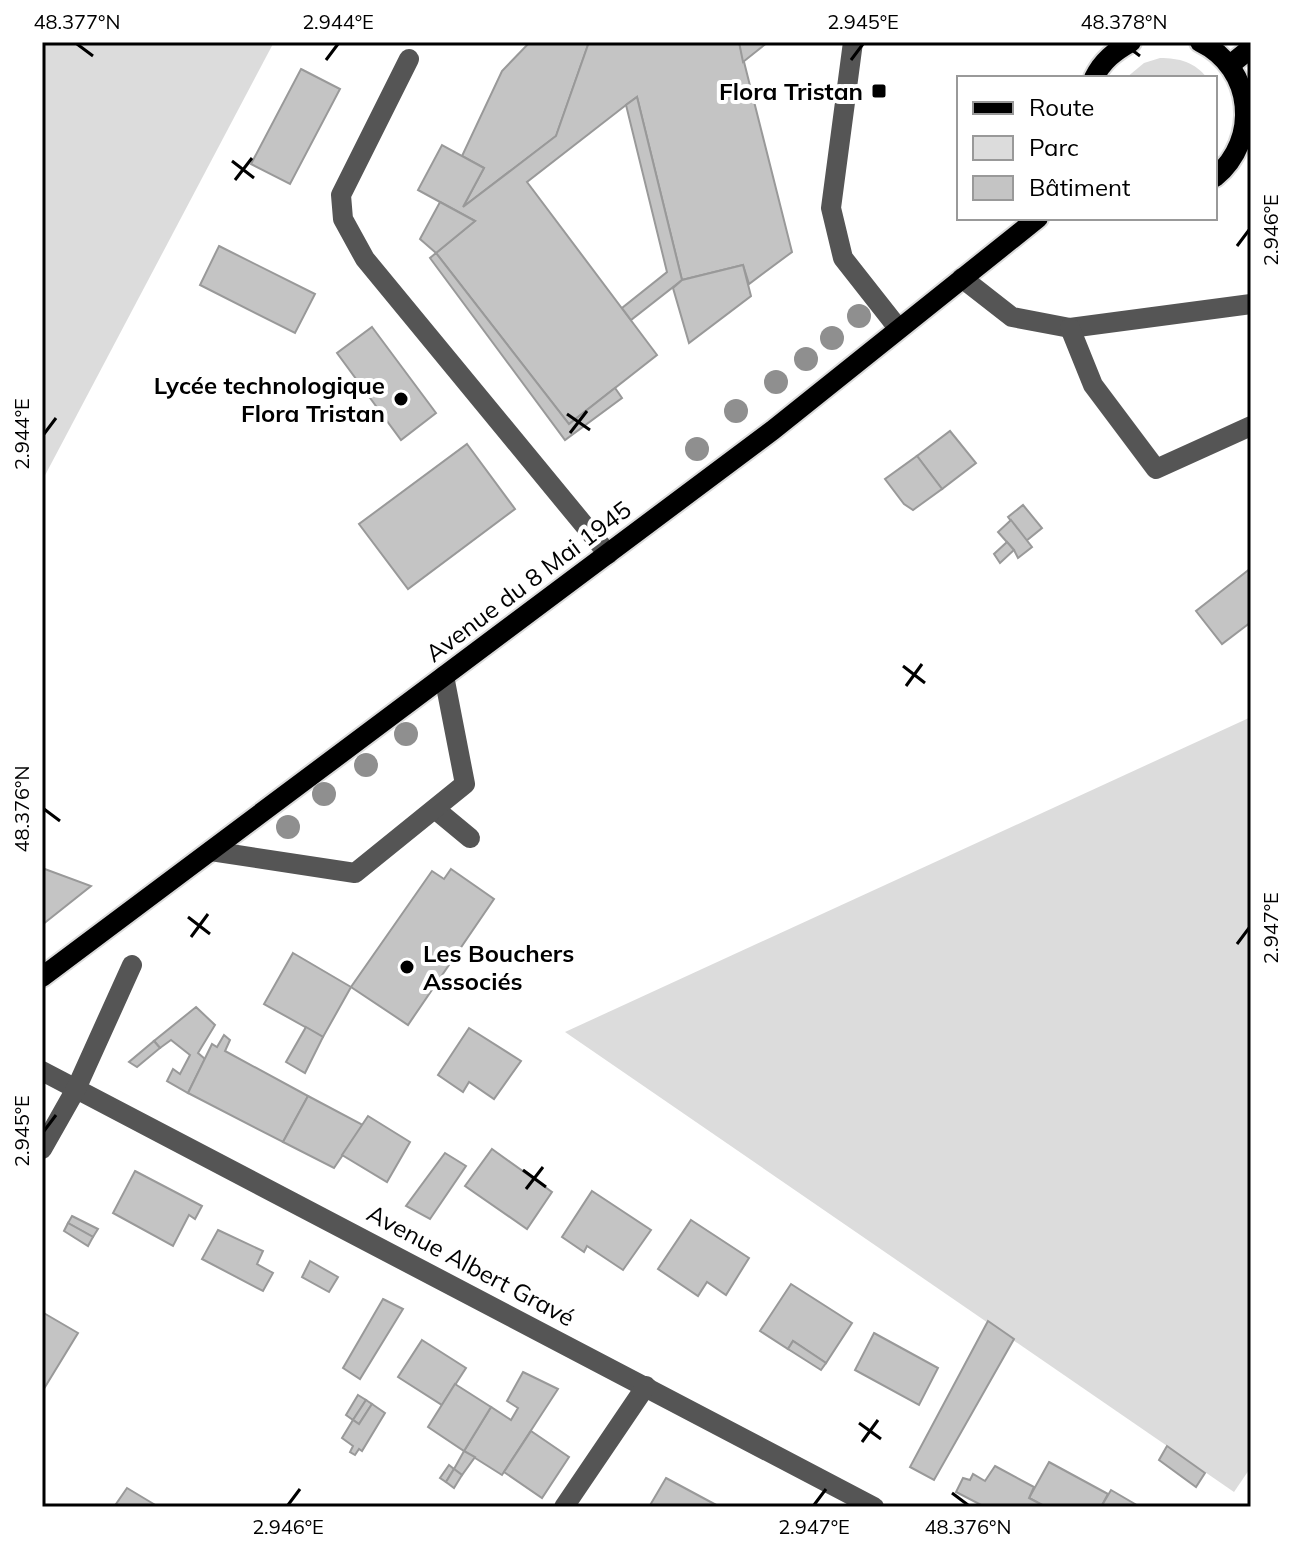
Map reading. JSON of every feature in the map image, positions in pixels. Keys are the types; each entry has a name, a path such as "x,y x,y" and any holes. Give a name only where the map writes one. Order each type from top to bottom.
{"main road":[{"path":"1095,76 1115,50 1131,42"},
{"path":"1200,42 1212,47 1230,65 1243,90 1246,117 1241,144 1217,175"},
{"path":"1230,65 1251,48"},
{"name":"Avenue du 8 Mai 1945","path":"42,977 773,430 1035,220"}],"street":[{"path":"853,42 831,208 843,258 898,328"},
{"path":"409,59 341,195 343,219 365,259 608,554"},
{"path":"962,278 1012,317 1070,328 1251,304"},
{"path":"1070,328 1093,385 1156,469 1251,426"},
{"path":"211,851 355,873 465,784 444,676"},
{"path":"435,809 470,838"},
{"path":"42,1149 76,1089 132,965"},
{"name":"Avenue Albert Gravé","path":"42,1071 874,1507"},
{"path":"564,1507 646,1386"}],"green space":[{"path":"42,42 274,42 42,481"},
{"path":"1160,58 1174,59 1197,68 1205,76 1128,76 1144,63"},
{"path":"1251,717 1251,1467 1234,1492 565,1032"}],"building":[{"path":"530,42 589,42 556,136 463,207 484,168 462,156 502,71"},
{"path":"589,42 739,42 792,252 749,284 743,265 682,280 637,97 626,105 527,182 657,355 569,424 436,253 475,221 418,190 442,145 484,168 463,207 556,136"},
{"path":"739,42 768,42 743,62"},
{"path":"301,69 340,89 290,184 251,164"},
{"path":"637,97 682,280 631,320 622,308 667,272 626,105"},
{"path":"440,202 475,221 436,253 420,239"},
{"path":"219,246 315,294 295,333 200,285"},
{"path":"436,253 569,424 615,388 622,398 565,440 430,258"},
{"path":"743,265 751,296 689,343 673,288 682,280"},
{"path":"372,327 436,413 401,440 337,353"},
{"path":"950,431 976,463 942,489 917,456"},
{"path":"467,444 515,509 408,589 359,524"},
{"path":"917,456 942,489 913,510 904,504 885,479"},
{"path":"1023,505 1042,528 1026,541 1008,517"},
{"path":"1011,520 1032,547 1018,558 998,532"},
{"path":"1007,542 1014,550 1000,563 994,554"},
{"path":"1251,568 1251,622 1222,644 1196,611"},
{"path":"42,868 91,886 42,925"},
{"name":"Les Bouchers Associés","path":"451,869 494,899 408,1025 351,987 432,871 444,879"},
{"path":"293,953 351,987 323,1037 264,1004"},
{"path":"196,1007 215,1025 198,1053 205,1059 188,1093 167,1081 173,1069 180,1074 190,1055 171,1040 160,1048 154,1041"},
{"path":"306,1027 323,1037 305,1073 286,1062"},
{"path":"469,1028 521,1061 494,1099 469,1082 463,1092 438,1075"},
{"path":"224,1035 230,1040 225,1051 308,1096 283,1142 188,1093 212,1044 217,1047"},
{"path":"154,1041 160,1048 137,1067 129,1062"},
{"path":"308,1096 363,1125 334,1168 283,1142"},
{"path":"368,1116 410,1142 387,1182 342,1155"},
{"path":"492,1149 552,1192 527,1229 465,1186"},
{"path":"445,1153 466,1166 430,1219 406,1206"},
{"path":"135,1171 202,1206 195,1219 189,1215 173,1246 113,1213"},
{"path":"592,1191 651,1230 623,1270 587,1246 584,1252 562,1237"},
{"path":"72,1216 98,1229 93,1237 68,1223"},
{"path":"691,1220 749,1258 726,1295 707,1282 698,1296 658,1269"},
{"path":"68,1223 93,1237 88,1246 64,1231"},
{"path":"218,1230 263,1251 257,1264 273,1273 263,1291 202,1259"},
{"path":"310,1261 338,1277 329,1292 302,1277"},
{"path":"791,1284 852,1323 826,1363 793,1341 788,1349 760,1331"},
{"path":"383,1299 403,1309 360,1379 343,1368"},
{"path":"42,1312 78,1333 42,1392"},
{"path":"988,1321 1014,1339 934,1480 910,1467"},
{"path":"874,1333 938,1368 919,1405 855,1370"},
{"path":"422,1340 466,1368 442,1405 398,1377"},
{"path":"793,1341 826,1363 821,1370 788,1349"},
{"path":"523,1372 558,1389 502,1475 464,1451 491,1407 511,1420 518,1408 507,1401"},
{"path":"455,1384 491,1407 464,1451 428,1427"},
{"path":"358,1395 366,1400 353,1420 346,1415"},
{"path":"366,1400 372,1404 359,1424 353,1420"},
{"path":"372,1404 385,1413 362,1451 359,1449 355,1455 350,1452 353,1446 342,1438 353,1420 359,1424"},
{"path":"531,1431 569,1457 542,1498 504,1472"},
{"path":"1167,1446 1205,1473 1196,1487 1159,1460"},
{"path":"464,1451 475,1457 462,1475 454,1469"},
{"path":"1049,1462 1108,1494 1101,1507 1046,1507 1029,1498"},
{"path":"449,1465 454,1469 446,1482 440,1478"},
{"path":"995,1466 1034,1487 1029,1498 1046,1507 985,1507 956,1492 963,1478 970,1480 973,1474 985,1481"},
{"path":"454,1469 462,1475 454,1488 446,1482"},
{"path":"666,1478 720,1507 649,1507"},
{"path":"127,1488 157,1506 114,1507"},
{"path":"1111,1490 1140,1507 1101,1507"}],"place":[{"name":"Flora Tristan","path":"879,91"},
{"name":"Lycée technologique Flora Tristan","path":"401,399"},
{"name":"Les Bouchers Associés","path":"407,967"}]}
